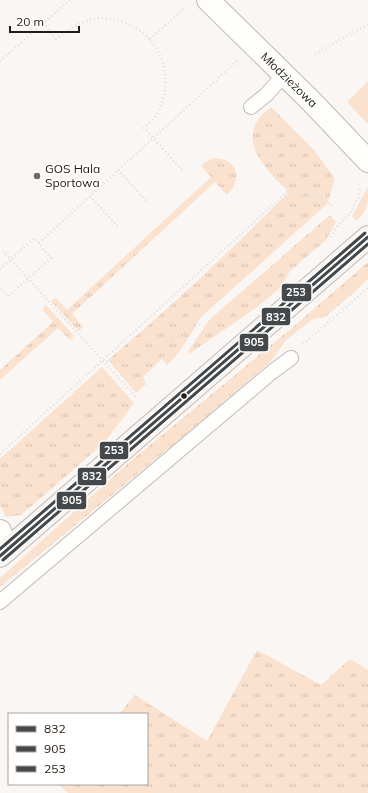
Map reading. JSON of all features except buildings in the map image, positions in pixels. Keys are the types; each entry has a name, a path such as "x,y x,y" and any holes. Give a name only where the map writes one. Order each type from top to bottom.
{"main road":[{"path":"2,546 368,237"}],"street":[{"name":"Młodzieżowa","path":"208,0 368,161"}],"lane":[{"path":"251,107 266,95 284,76"},
{"path":"0,602 266,377 291,358"}],"path":[{"path":"0,61 70,0"},
{"path":"150,39 185,8"},
{"path":"43,23 56,39 72,26 91,19 112,18 131,25 150,39 160,53 166,73 164,93 157,112 144,128 182,170"},
{"path":"315,54 368,24"},
{"path":"39,243 237,61"},
{"path":"118,170 147,202"},
{"path":"329,241 339,224 350,214 359,196 360,187"},
{"path":"0,454 287,192 323,199 332,206"},
{"path":"90,196 119,228"},
{"path":"0,269 34,238 51,258 8,297 0,288"},
{"path":"2,251 137,398"},
{"path":"291,358 299,348 368,288"},
{"path":"102,361 119,362 151,351 202,323"}],"green space":[{"path":"368,81 368,124 347,102"},
{"path":"271,107 314,150 335,179 327,204 200,318 177,355 167,365 162,359 143,377 146,384 136,393 108,360 155,320 289,192 268,171 253,145 253,135 256,122"},
{"path":"216,158 227,161 235,170 236,179 230,192 227,195 215,182 72,314 83,327 79,331 51,301 56,298 67,310 211,177 201,165"},
{"path":"368,187 368,198 365,210 356,221 352,216"},
{"path":"330,215 336,222 326,240 290,271 281,287 260,305 189,354 188,352 209,320"},
{"path":"368,262 368,279 352,294 325,317 313,319 286,340 271,361 191,430 0,587 0,578 132,460 292,328"},
{"path":"46,305 74,336 70,340 58,328 0,380 0,370 53,322 42,309"},
{"path":"102,367 134,403 104,443 21,515 6,517 0,506 0,459"},
{"path":"257,650 321,685 350,659 368,670 368,793 68,793 59,785 148,785 148,713 120,713 135,695 207,741"}],"transit line":[{"name":"253","path":"0,549 365,233"},
{"name":"832","path":"0,556 368,237"},
{"name":"905","path":"3,560 368,244"}],"place":[{"name":"GOS Hala Sportowa","path":"37,176"}]}
